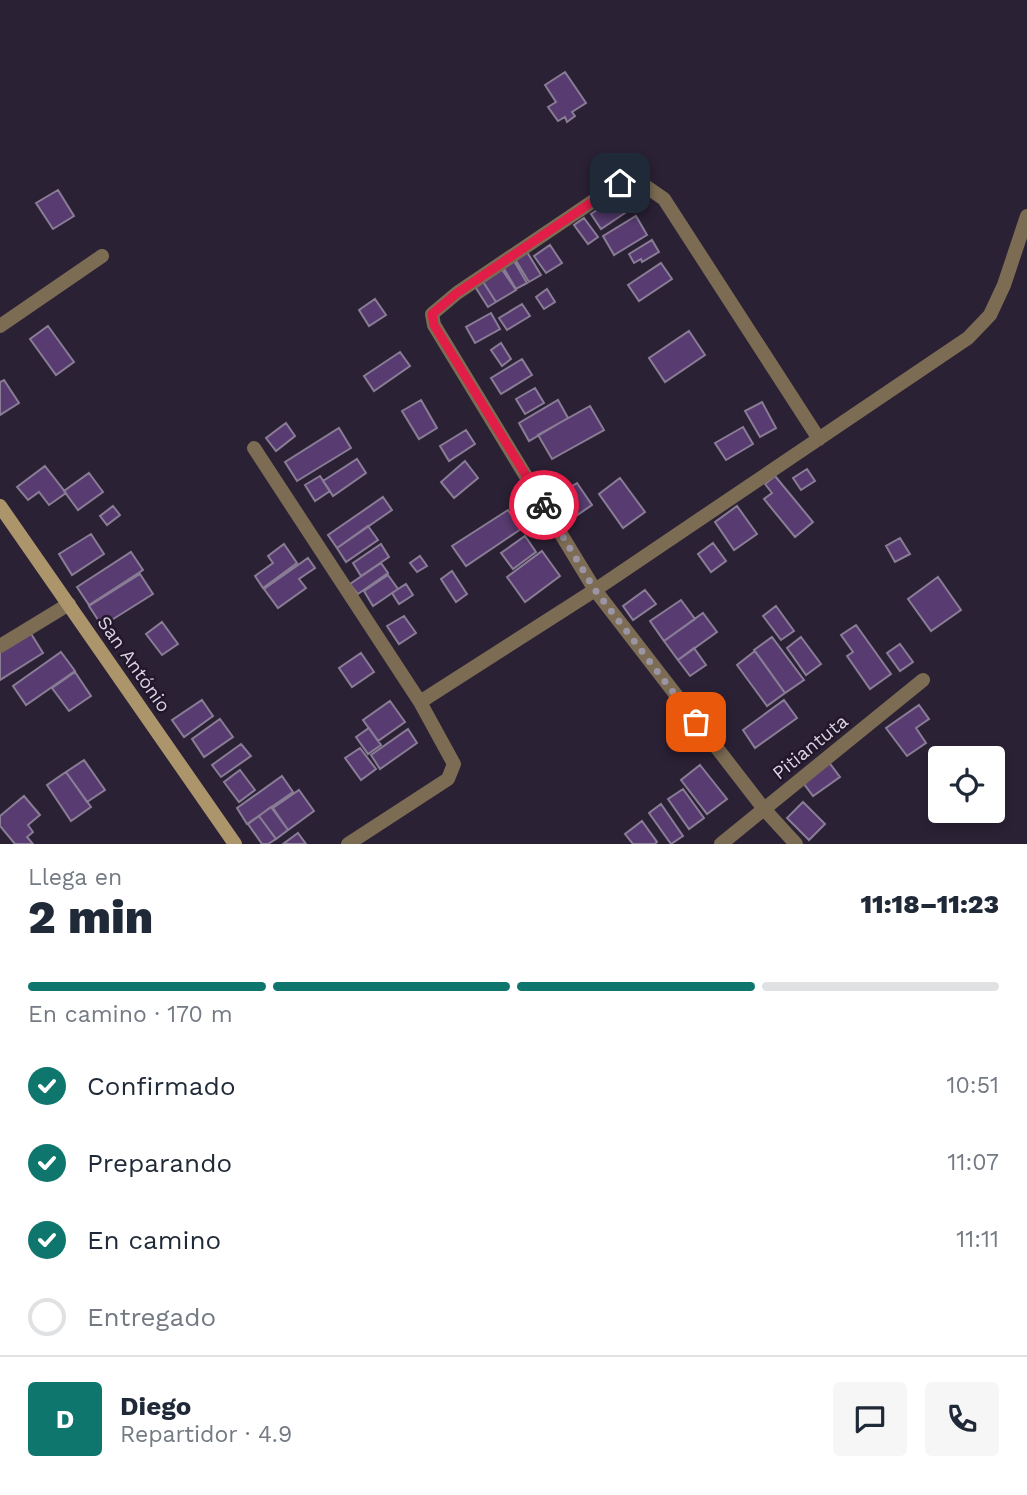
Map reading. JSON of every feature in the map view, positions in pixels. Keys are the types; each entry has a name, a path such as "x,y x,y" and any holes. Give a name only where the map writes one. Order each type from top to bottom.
{"street":[{"path":"796,844 764,809 595,590 434,325 432,314 457,293 620,183 635,179 664,199 819,439"},
{"path":"420,702 595,590 968,338 990,315 1004,285 1027,216"},
{"path":"0,326 102,256"},
{"path":"254,448 420,702 454,764 448,779 348,844"},
{"name":"San António","path":"0,506 235,844"},
{"path":"0,646 69,604"},
{"name":"Pitiantuta","path":"721,844 923,680"}],"building":[{"path":"565,72 586,103 572,112 575,116 567,122 565,117 558,121 548,107 556,102 545,85"},
{"path":"58,190 74,216 53,229 36,203"},
{"path":"615,198 625,213 601,229 591,214"},
{"path":"636,216 647,235 614,255 603,236"},
{"path":"584,218 598,237 588,244 574,225"},
{"path":"652,240 659,252 642,262 641,259 634,263 629,254"},
{"path":"550,245 562,263 546,273 534,256"},
{"path":"527,252 541,275 529,282 515,259"},
{"path":"514,261 527,283 516,289 503,267"},
{"path":"661,263 672,279 639,301 628,285"},
{"path":"501,268 516,290 496,302 482,280"},
{"path":"482,280 496,302 488,307 474,285"},
{"path":"547,289 555,302 544,309 536,297"},
{"path":"375,299 386,315 369,326 359,310"},
{"path":"522,304 530,316 507,330 499,318"},
{"path":"491,313 500,329 475,343 466,327"},
{"path":"48,326 74,362 56,375 30,339"},
{"path":"689,331 705,355 665,382 649,358"},
{"path":"501,343 511,359 502,366 491,350"},
{"path":"400,352 410,366 374,391 364,376"},
{"path":"522,359 532,375 501,394 491,378"},
{"path":"4,380 19,403 0,415 0,382"},
{"path":"535,388 544,403 525,414 516,399"},
{"path":"421,400 437,428 419,439 402,411"},
{"path":"558,400 568,418 529,441 519,423"},
{"path":"762,402 776,428 760,437 745,411"},
{"path":"590,406 604,430 552,459 538,435"},
{"path":"286,423 295,436 276,451 266,438"},
{"path":"743,427 753,444 726,460 715,443"},
{"path":"339,428 351,448 297,481 285,462"},
{"path":"466,430 475,444 449,461 440,446"},
{"path":"357,459 366,473 333,496 323,481"},
{"path":"465,461 478,478 454,498 441,482"},
{"path":"45,466 66,493 49,505 39,492 28,500 17,487"},
{"path":"807,469 815,481 801,490 793,478"},
{"path":"89,473 103,492 78,510 64,491"},
{"path":"320,476 330,491 315,501 305,485"},
{"path":"775,476 813,522 795,537 764,499 772,493 765,484"},
{"path":"620,478 645,512 623,528 599,494"},
{"path":"577,483 592,505 573,518 558,495"},
{"path":"383,497 392,510 337,548 328,535"},
{"path":"113,506 120,515 107,525 100,516"},
{"path":"737,506 757,534 734,550 715,522"},
{"path":"508,510 521,529 466,566 452,546"},
{"path":"368,526 378,540 346,562 337,548"},
{"path":"91,534 104,554 72,575 59,554"},
{"path":"525,536 536,552 513,569 501,553"},
{"path":"900,538 910,554 895,562 886,546"},
{"path":"713,543 726,561 711,572 698,554"},
{"path":"284,544 297,563 263,588 255,576 273,563 268,556"},
{"path":"381,544 389,557 361,576 353,563"},
{"path":"542,551 560,576 525,602 507,577"},
{"path":"131,552 143,570 89,605 77,587"},
{"path":"420,556 427,566 417,572 410,563"},
{"path":"308,558 315,568 299,579 306,588 278,608 264,589"},
{"path":"381,563 388,573 358,594 350,584"},
{"path":"452,571 467,594 456,602 441,579"},
{"path":"140,574 153,594 102,626 89,606"},
{"path":"388,575 398,589 373,606 364,591"},
{"path":"938,577 961,610 931,631 908,599"},
{"path":"406,584 413,595 399,604 392,593"},
{"path":"645,590 656,604 633,620 623,606"},
{"path":"681,600 695,619 664,641 650,621"},
{"path":"776,606 794,631 781,640 763,616"},
{"path":"703,613 717,632 678,660 664,641"},
{"path":"404,616 416,633 399,644 387,626"},
{"path":"162,622 178,644 162,655 146,634"},
{"path":"856,625 891,674 870,689 847,656 853,652 841,635"},
{"path":"30,632 43,653 0,680 0,651"},
{"path":"772,637 804,680 785,693 754,650"},
{"path":"801,637 821,664 806,675 787,648"},
{"path":"900,644 913,662 900,671 887,653"},
{"path":"694,648 706,665 690,676 678,660"},
{"path":"755,651 785,693 767,706 737,665"},
{"path":"61,652 75,671 26,705 13,686"},
{"path":"361,653 374,672 352,687 339,668"},
{"path":"75,672 91,696 69,711 52,688"},
{"path":"202,700 213,716 184,737 172,720"},
{"path":"784,700 797,718 755,748 743,730"},
{"path":"390,701 405,722 378,741 363,720"},
{"path":"919,705 929,719 916,728 926,743 907,756 886,728"},
{"path":"220,719 233,737 204,757 192,739"},
{"path":"369,728 381,745 368,754 356,737"},
{"path":"408,729 417,743 380,769 371,755"},
{"path":"241,744 251,756 221,777 212,765"},
{"path":"360,748 376,769 361,780 345,758"},
{"path":"84,760 105,790 87,802 66,772"},
{"path":"828,761 840,777 813,796 801,780"},
{"path":"700,765 727,799 707,814 681,780"},
{"path":"240,770 255,790 239,802 224,782"},
{"path":"66,772 91,807 71,821 47,785"},
{"path":"282,776 293,792 247,824 237,808"},
{"path":"683,789 704,818 689,829 668,799"},
{"path":"299,790 314,811 288,830 273,808"},
{"path":"24,796 40,815 28,825 33,832 27,837 33,844 15,844 0,826 0,816"},
{"path":"803,802 825,824 809,840 787,818"},
{"path":"661,804 683,836 671,844 649,813"},
{"path":"271,807 288,830 276,839 259,816"},
{"path":"259,816 276,839 268,844 262,844 248,824"},
{"path":"642,821 657,842 655,844 633,844 625,834"},
{"path":"298,833 306,844 283,844"}],"way so far":[{"path":"544,505 595,590 696,722"}],"route":[{"path":"544,505 434,325 432,314 457,293 620,183"}]}
